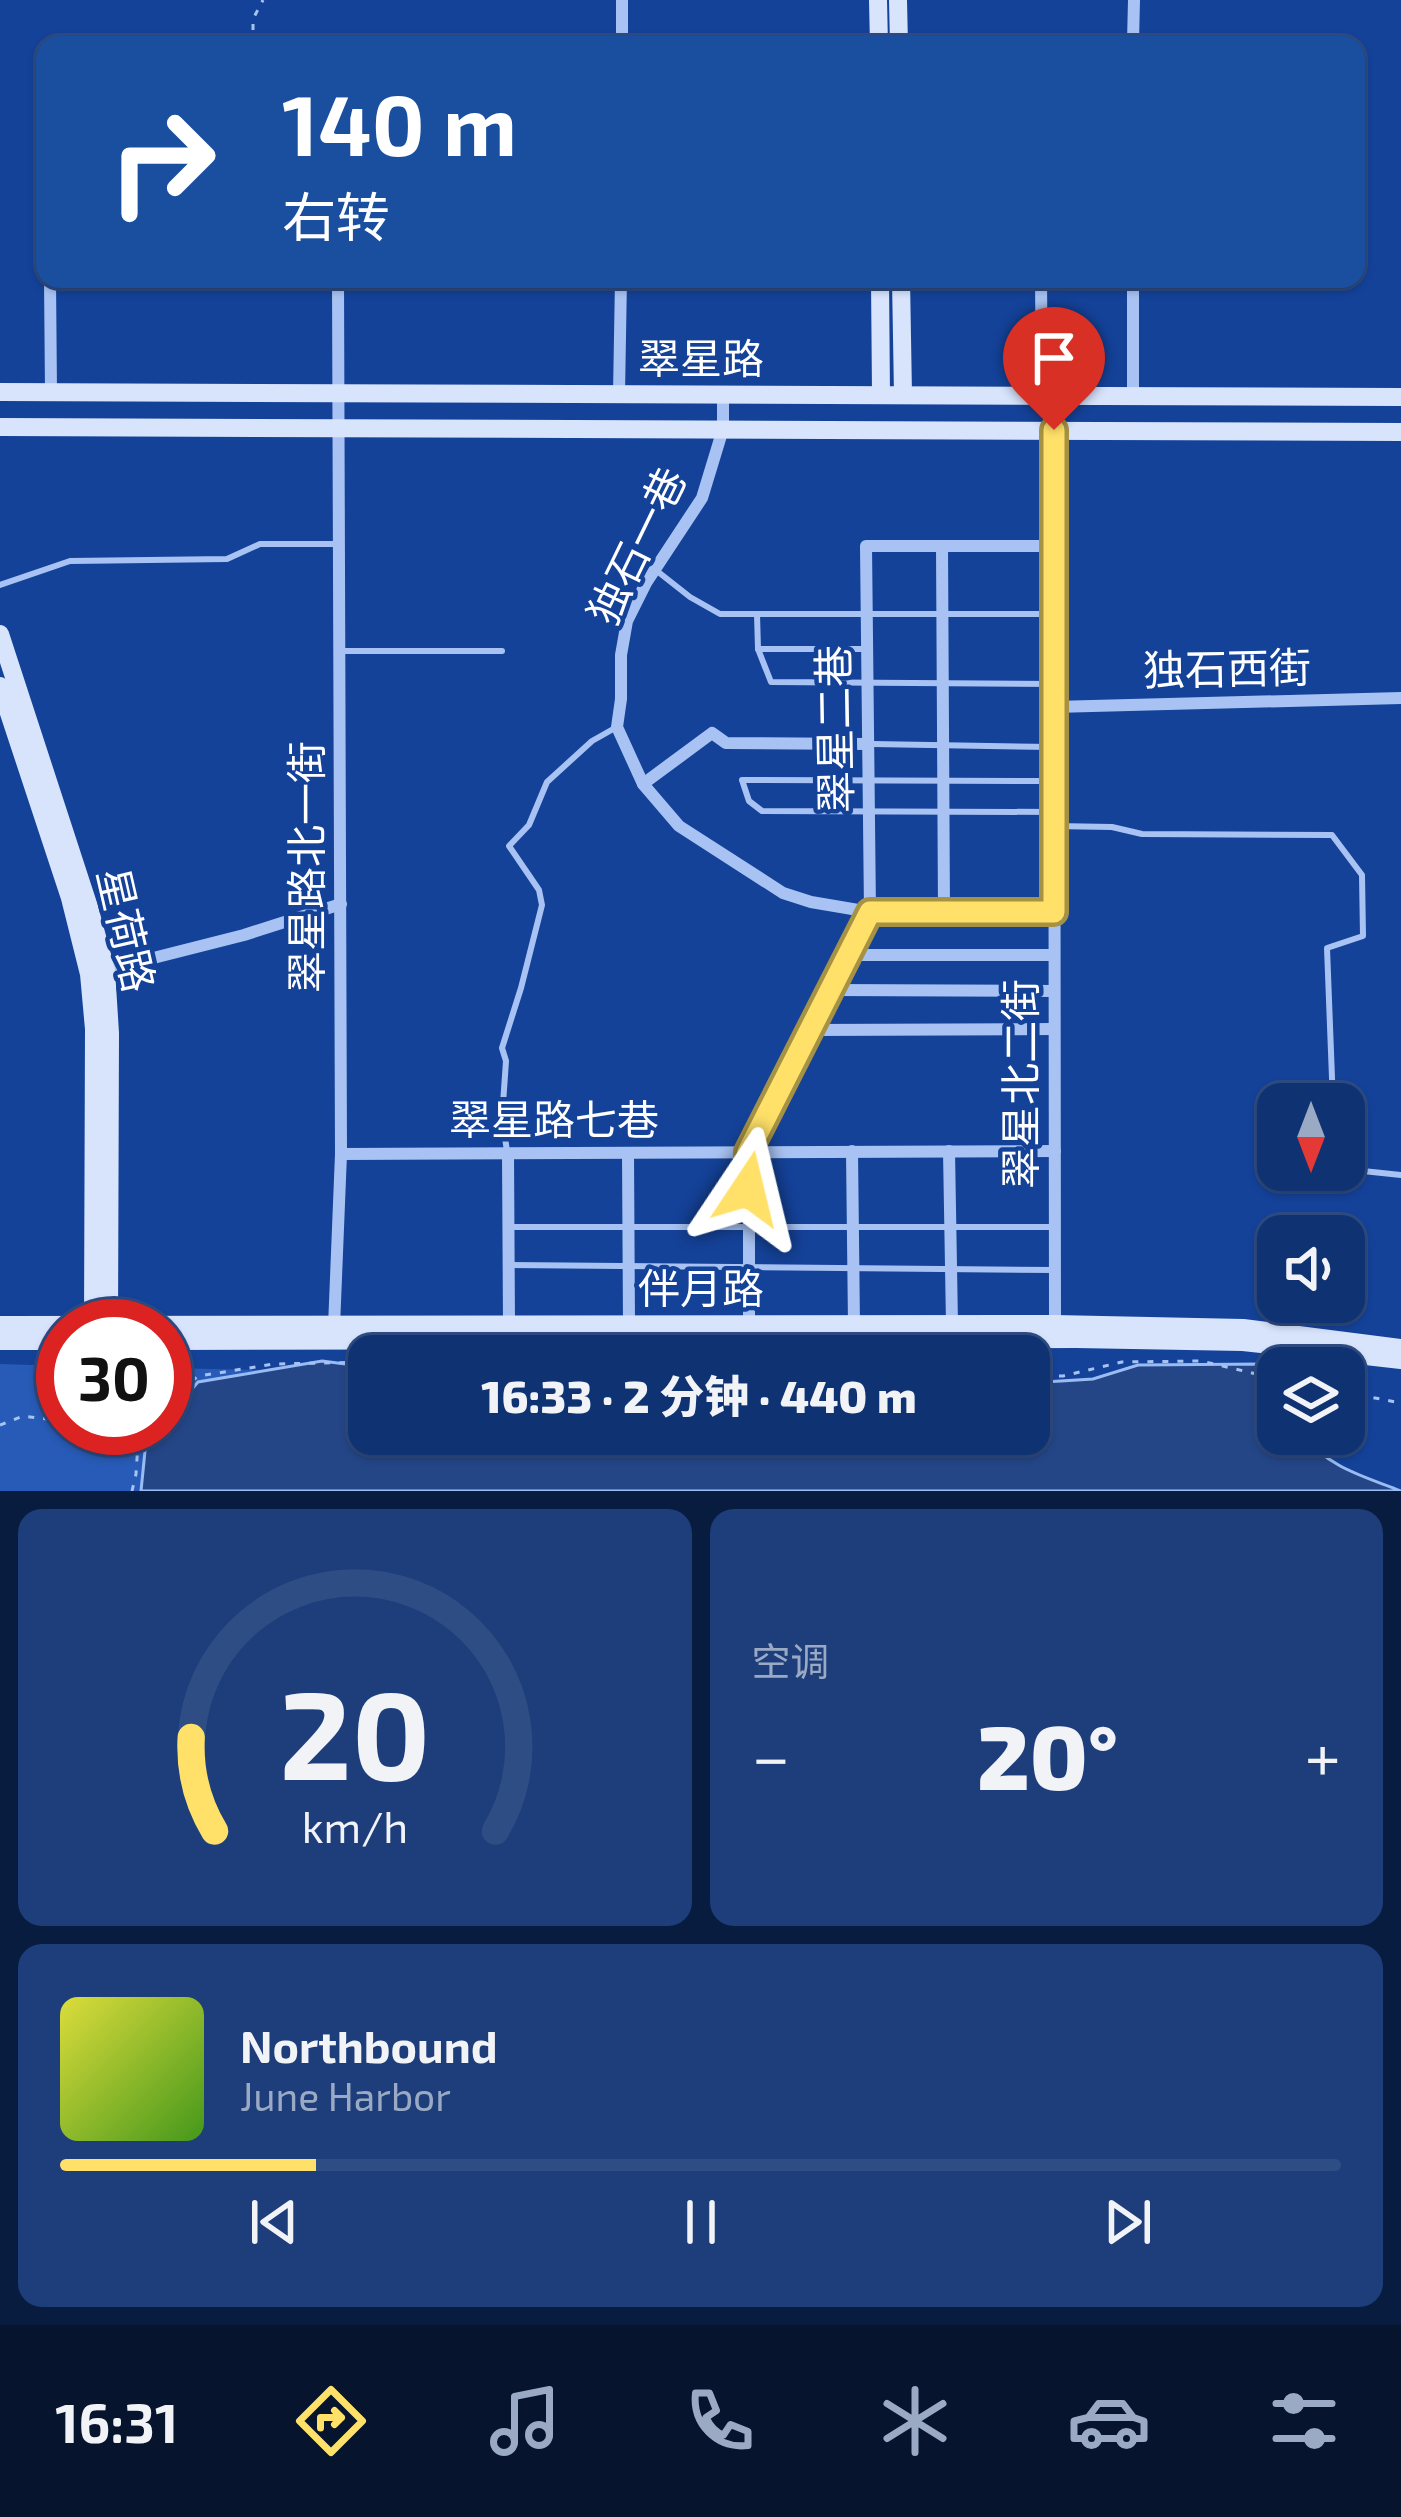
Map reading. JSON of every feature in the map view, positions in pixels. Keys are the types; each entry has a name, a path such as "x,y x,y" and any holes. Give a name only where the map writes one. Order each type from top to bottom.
{"street":[{"path":"622,0 622,36"},
{"path":"878,0 889,36"},
{"path":"893,36 898,0"},
{"path":"1133,0 1133,36"},
{"path":"50,288 51,392"},
{"name":"翠星路北一街","path":"334,1333 341,1154 338,288"},
{"path":"620,394 621,288"},
{"path":"880,288 881,395"},
{"path":"902,288 903,395"},
{"name":"翠星北二街","path":"1042,288 1054,430 1054,1332"},
{"path":"1133,288 1133,396"},
{"name":"翠星路","path":"0,392 1401,397"},
{"name":"独石一巷","path":"617,727 620,655 627,621 702,498 723,429 723,394"},
{"name":"翠星路","path":"0,427 1401,432"},
{"name":"翠星二巷","path":"870,912 866,546 942,546"},
{"path":"944,912 942,546 1054,546"},
{"name":"星荷路","path":"0,634 82,884 110,1033 109,1299"},
{"name":"星荷路","path":"0,686 98,972 93,1299"},
{"name":"独石西街","path":"1054,707 1401,698"},
{"path":"617,727 643,784 679,826 782,893 870,912 1054,912"},
{"path":"643,784 712,733 726,743 868,744"},
{"path":"98,972 244,935 341,904"},
{"path":"749,1325 748,1152 870,912"},
{"path":"848,955 1054,955"},
{"path":"830,991 1054,991"},
{"path":"810,1030 1054,1029"},
{"name":"翠星路七巷","path":"341,1154 1054,1150"},
{"path":"852,1151 854,1325"},
{"path":"949,1151 952,1324"},
{"path":"628,1153 629,1325"},
{"path":"508,1154 509,1325"},
{"name":"伴月路","path":"192,1340 509,1325 952,1324 1243,1342 1401,1360"},
{"name":"伴月路","path":"0,1325 36,1325"},
{"name":"伴月路","path":"192,1329 334,1333 1243,1328 1401,1348"},
{"path":"0,1341 36,1341"}],"lane":[{"path":"0,585 70,561 226,559 260,544 339,544"},
{"path":"655,570 720,614 1054,614"},
{"path":"757,614 758,649 771,682 1054,684"},
{"path":"758,649 867,649"},
{"path":"340,651 502,651"},
{"path":"508,1154 502,1118 506,1061 502,1048 542,905 539,890 508,846 529,825 547,782 592,741 617,727"},
{"path":"868,744 1054,747"},
{"path":"1054,782 742,780 749,801 762,811 944,812 1054,819 1142,834 1333,836 1362,875 1363,936 1327,948 1332,1083"},
{"path":"1365,1171 1401,1174"},
{"path":"508,1226 1054,1227"},
{"path":"509,1265 1054,1270"}],"path":[{"path":"254,36 253,20 263,0"},
{"path":"1050,1376 1122,1362 1202,1361 1257,1374"},
{"path":"192,1381 274,1364 348,1362"},
{"path":"1365,1397 1401,1403"},
{"path":"0,1425 23,1416 36,1418"},
{"path":"132,1491 136,1455"}],"shaded area":[{"path":"322,1361 348,1364 348,1455 1050,1455 1050,1382 1093,1379 1138,1365 1257,1364 1257,1455 1325,1455 1401,1491 141,1491 145,1455 192,1455 192,1389 198,1382"},
{"path":"0,1364 36,1365 36,1455 145,1455 141,1491 0,1491"},
{"path":"192,1369 260,1370 198,1383 192,1390"}],"route":[{"path":"748,1189 748,1152 870,912 1054,912 1054,430"}]}
